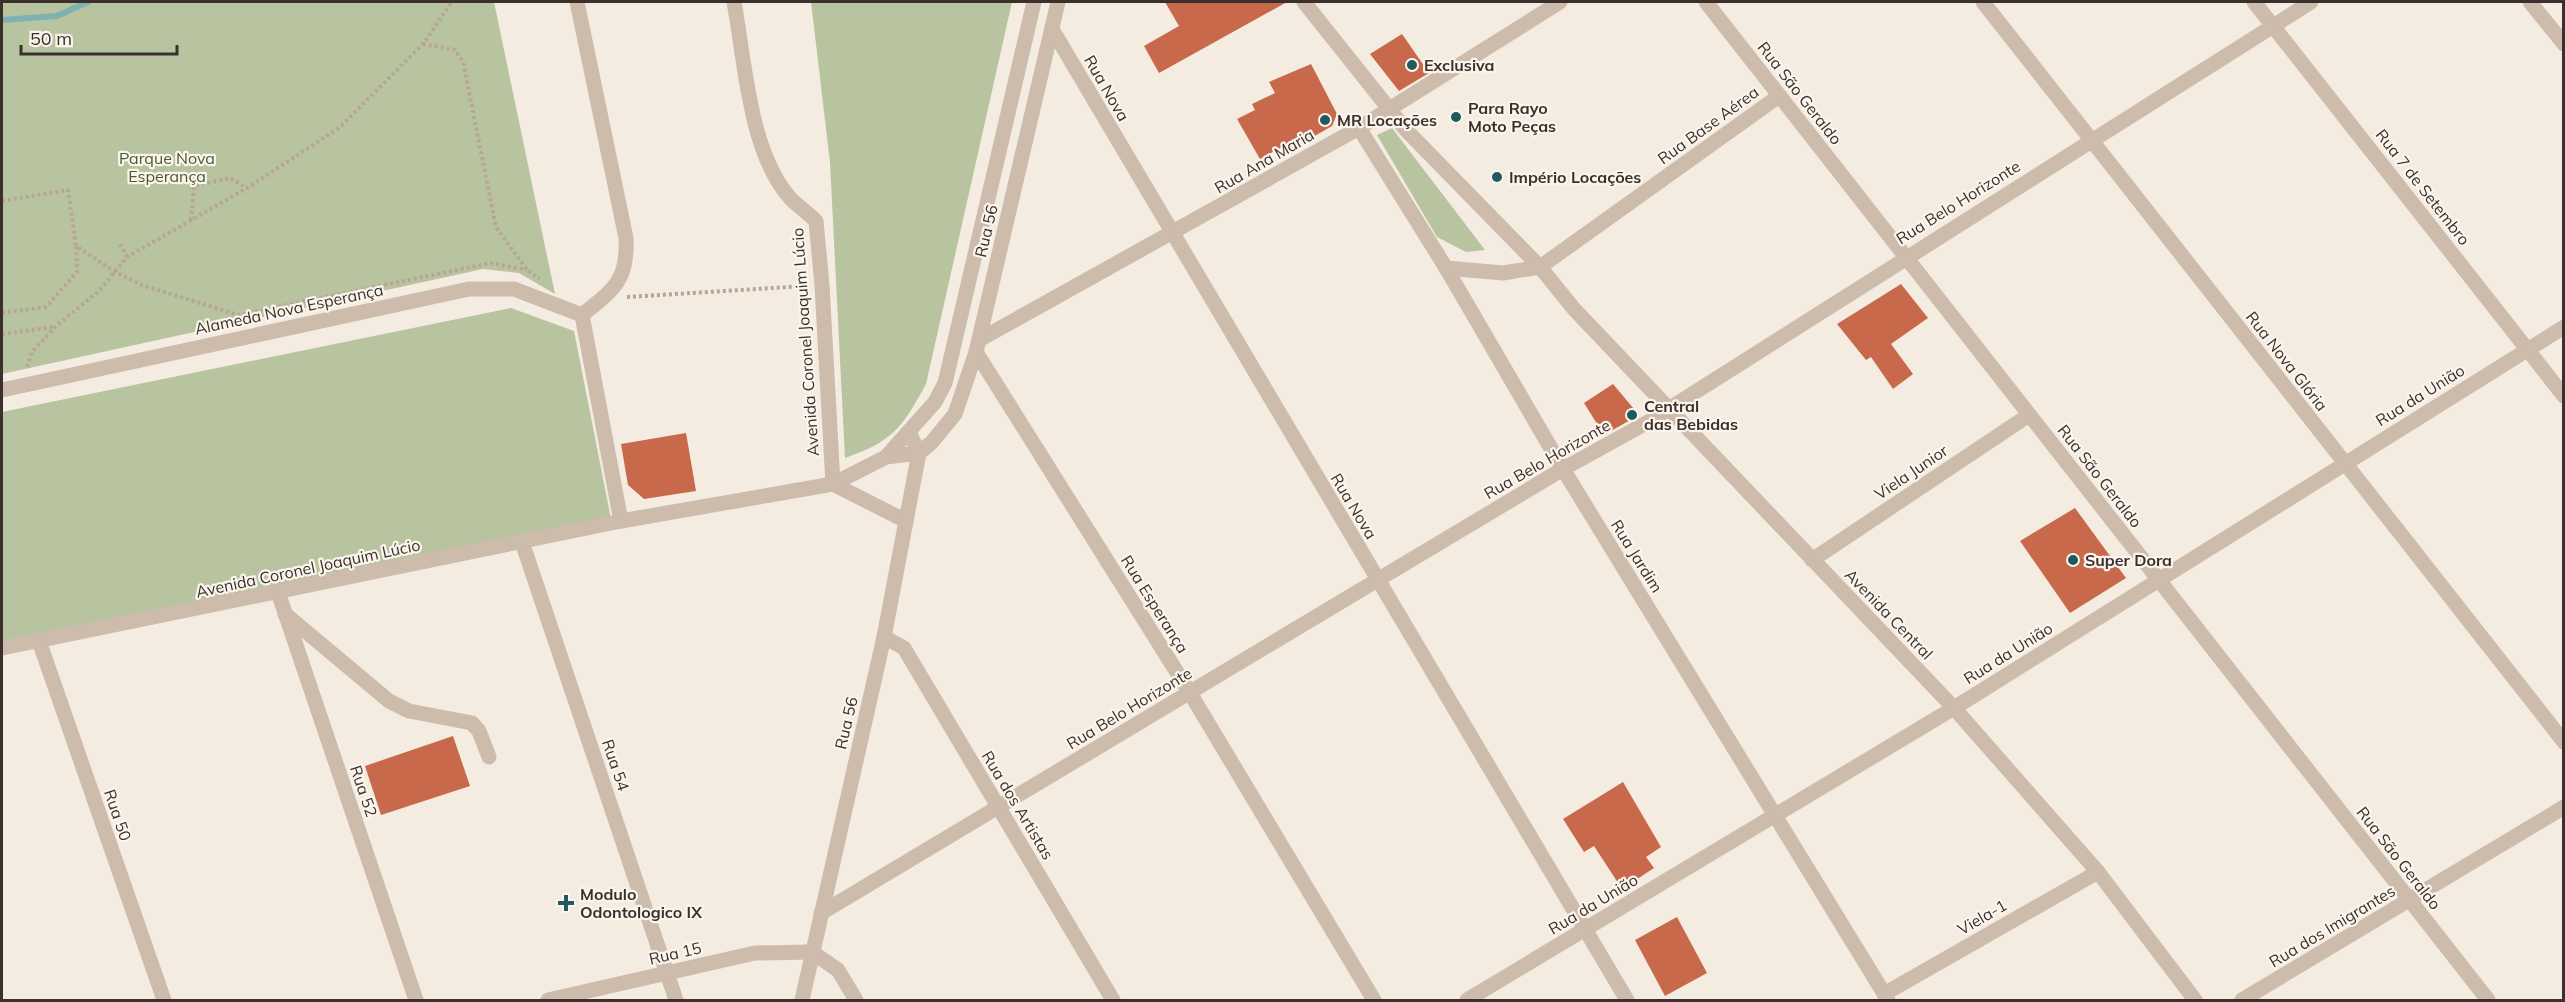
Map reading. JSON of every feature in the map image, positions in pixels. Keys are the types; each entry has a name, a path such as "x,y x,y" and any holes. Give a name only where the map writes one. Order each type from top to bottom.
{"street":[{"path":"577,2 626,238 627,263 619,280 603,299 582,315 621,521"},
{"name":"Avenida Coronel Joaquim Lúcio","path":"734,2 756,127 771,167 785,190 816,220 822,285 833,484"},
{"name":"Rua 56","path":"909,432 935,402 945,383 1034,2"},
{"name":"Rua 56","path":"802,1000 884,638 919,453 932,442 955,414 978,346 1058,2"},
{"name":"Avenida Central","path":"1304,2 1406,129 1540,267 1574,309 1954,708 2098,872 2195,1000"},
{"name":"Rua Ana Maria","path":"978,346 1391,110 1560,2"},
{"name":"Rua São Geraldo","path":"1706,2 2488,1000"},
{"name":"Rua Nova Glória","path":"1983,2 2564,742"},
{"name":"Rua 7 de Setembro","path":"2254,2 2564,396"},
{"name":"Rua Belo Horizonte","path":"821,913 1563,469 1670,408 2311,2"},
{"path":"2530,2 2564,44"},
{"name":"Rua Nova","path":"1052,29 1627,1000"},
{"name":"Rua Base Aérea","path":"1540,267 1779,96"},
{"name":"Rua Jardim","path":"1359,128 1446,268 1563,469 1777,815 1886,997"},
{"path":"1446,268 1503,273 1540,267"},
{"name":"Alameda Nova Esperança","path":"2,390 469,289 514,289 582,315"},
{"name":"Rua da União","path":"1467,1000 1954,708 2564,327"},
{"name":"Rua Esperança","path":"978,346 1374,1000"},
{"name":"Viela Junior","path":"1812,560 2029,415"},
{"path":"909,432 919,453"},
{"name":"Avenida Coronel Joaquim Lúcio","path":"886,457 909,432"},
{"name":"Avenida Coronel Joaquim Lúcio","path":"2,648 621,521 833,484 886,457 919,453"},
{"path":"833,484 906,521"},
{"name":"Rua 54","path":"522,542 676,1000"},
{"name":"Rua 52","path":"278,592 416,1000"},
{"path":"285,614 389,701 409,711 472,723 479,731 489,757"},
{"name":"Rua dos Artistas","path":"884,638 904,648 1113,1000"},
{"name":"Rua 50","path":"39,641 164,1000"},
{"name":"Rua dos Imigrantes","path":"2242,1000 2564,807"},
{"name":"Viela-1","path":"1886,997 2098,872"},
{"path":"812,952 838,970 856,1000"},
{"name":"Rua 15","path":"548,1000 755,953 812,952"}],"path":[{"path":"20,386 32,352 55,327 100,290 128,257 247,188 339,128 423,44 452,2"},
{"path":"423,44 455,50 463,62 496,227 527,270 542,280"},
{"path":"191,220 194,186 230,178 247,188"},
{"path":"2,201 68,190 76,246 77,272 46,307 2,313"},
{"path":"120,244 128,257"},
{"path":"76,246 115,272 142,285 238,315 491,263 527,270"},
{"path":"603,299 822,285"},
{"path":"2,334 55,327"}],"green space":[{"name":"Parque Nova Esperança","path":"2,2 494,2 555,294 519,273 483,269 2,374"},
{"path":"811,2 1012,2 926,384 910,412 894,431 875,445 845,458 830,162"},
{"path":"1392,128 1485,250 1466,252 1437,237 1377,135"},
{"path":"511,308 574,331 611,519 2,641 2,412"}],"building":[{"path":"1165,2 1287,2 1159,73 1144,46 1179,26"},
{"path":"1402,34 1429,73 1399,91 1370,54"},
{"path":"1311,64 1337,114 1332,126 1292,149 1289,143 1260,159 1237,119 1255,110 1252,104 1275,93 1269,82"},
{"path":"1901,284 1928,318 1891,344 1913,374 1893,389 1871,357 1866,360 1837,324"},
{"path":"1613,384 1639,415 1604,435 1584,403"},
{"path":"686,433 696,491 644,499 628,485 621,444"},
{"name":"Super Dora","path":"2075,508 2126,578 2070,613 2020,541"},
{"path":"453,736 470,786 381,815 365,766"},
{"path":"1623,782 1661,847 1646,857 1654,868 1622,889 1594,846 1584,852 1563,819"},
{"path":"1677,917 1707,973 1665,996 1635,940"}],"waterway":[{"path":"2,20 57,16 88,2"}],"place":[{"name":"Exclusiva","path":"1412,65"},
{"name":"Para Rayo Moto Peças","path":"1456,117"},
{"name":"MR Locações","path":"1325,120"},
{"name":"Império Locações","path":"1497,177"},
{"name":"Central das Bebidas","path":"1632,415"},
{"name":"Super Dora","path":"2073,560"},
{"name":"Modulo Odontologico IX","path":"566,903"}]}
